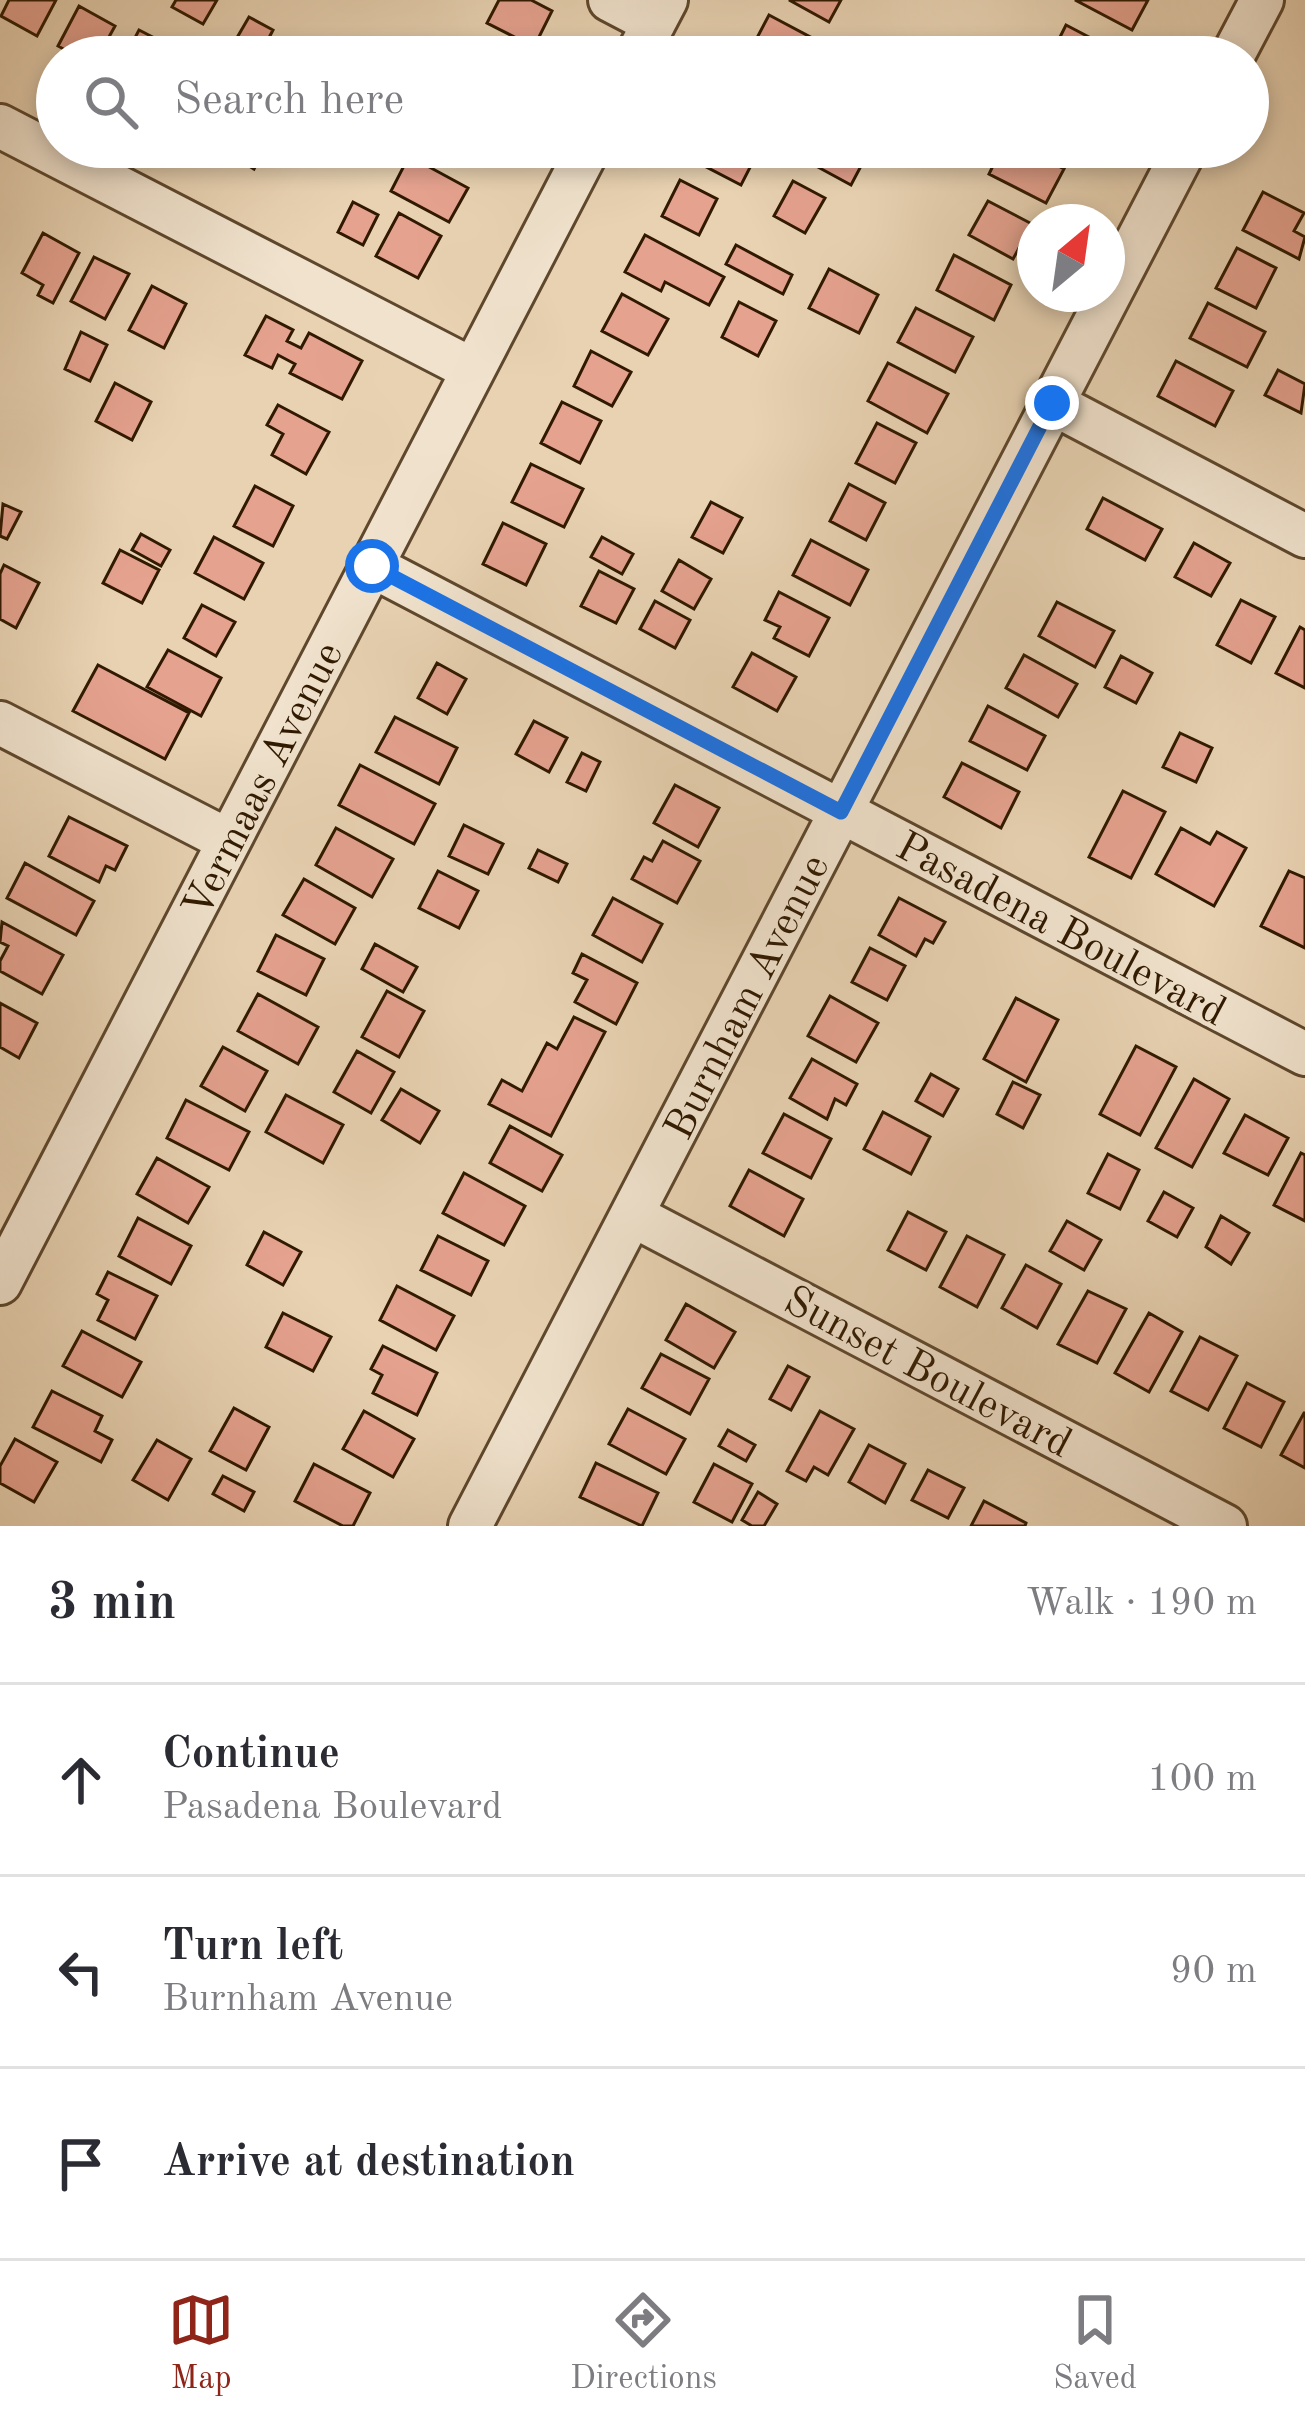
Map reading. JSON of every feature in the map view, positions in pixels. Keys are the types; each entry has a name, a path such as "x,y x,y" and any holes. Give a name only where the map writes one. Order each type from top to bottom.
{"street":[{"path":"610,0 652,26"},
{"path":"1243,36 1262,0"},
{"path":"0,126 36,145"},
{"path":"81,168 473,370"},
{"name":"Vermaas Avenue","path":"0,1283 578,168"},
{"name":"Burnham Avenue","path":"470,1526 1175,168"},
{"path":"1052,403 1305,536"},
{"name":"Pasadena Boulevard","path":"372,566 1305,1054"},
{"path":"0,723 229,841"},
{"name":"Sunset Boulevard","path":"632,1215 1226,1526"}],"building":[{"path":"9,0 56,0 37,36 1,16"},
{"path":"176,0 217,0 203,24 172,7"},
{"path":"499,0 531,0 552,11 540,36 512,36 487,23"},
{"path":"789,0 841,0 829,22"},
{"path":"1075,0 1148,0 1132,30"},
{"path":"79,6 115,26 110,36 63,36"},
{"path":"769,15 808,36 758,36"},
{"path":"249,17 273,30 270,36 238,36"},
{"path":"1066,25 1087,36 1060,36"},
{"path":"403,168 431,168 468,188 449,222 391,191"},
{"path":"708,168 750,168 741,185"},
{"path":"820,168 860,168 851,185"},
{"path":"992,168 1064,169 1046,203 989,174"},
{"path":"680,180 717,199 699,235 662,216"},
{"path":"793,181 825,198 805,233 774,216"},
{"path":"1263,192 1304,213 1294,231 1305,237 1299,259 1243,230"},
{"path":"988,201 1017,216 1013,259 969,235"},
{"path":"353,202 378,215 363,245 338,232"},
{"path":"399,213 441,236 418,278 376,256"},
{"path":"43,233 79,253 53,303 38,295 43,285 22,273"},
{"path":"645,235 724,277 709,305 665,282 661,291 625,272"},
{"path":"736,245 792,275 783,294 726,264"},
{"path":"1237,248 1276,268 1256,308 1216,288"},
{"path":"954,255 1011,285 994,320 937,290"},
{"path":"94,257 129,274 105,319 71,301"},
{"path":"829,269 878,295 859,333 809,308"},
{"path":"152,286 186,304 164,348 129,330"},
{"path":"622,294 668,319 648,355 602,331"},
{"path":"739,302 776,321 758,356 722,337"},
{"path":"1208,303 1265,332 1247,367 1190,338"},
{"path":"916,308 973,337 955,372 898,342"},
{"path":"266,316 293,330 287,341 301,348 309,333 362,361 342,399 290,373 295,364 278,355 272,368 245,355"},
{"path":"81,332 107,345 90,381 65,369"},
{"path":"591,351 631,372 612,406 574,386"},
{"path":"1176,361 1233,391 1215,426 1158,396"},
{"path":"888,363 948,394 927,433 868,401"},
{"path":"1278,370 1305,384 1301,413 1265,395"},
{"path":"115,383 151,402 132,440 96,421"},
{"path":"562,402 601,421 580,463 541,443"},
{"path":"278,405 329,432 306,474 272,455 283,434 267,425"},
{"path":"877,423 916,443 895,483 856,463"},
{"path":"531,464 583,489 564,527 512,502"},
{"path":"849,484 885,503 866,540 830,521"},
{"path":"255,486 293,506 273,546 234,526"},
{"path":"1103,498 1162,529 1145,560 1087,529"},
{"path":"711,502 742,518 723,553 692,537"},
{"path":"3,504 21,512 7,539 0,536"},
{"path":"503,523 546,544 526,585 483,564"},
{"path":"141,534 170,550 161,566 132,550"},
{"path":"214,537 263,563 244,599 195,573"},
{"path":"602,537 633,554 622,574 591,557"},
{"path":"811,540 868,570 850,605 793,575"},
{"path":"1194,543 1230,563 1211,596 1175,577"},
{"path":"120,550 159,570 142,603 103,583"},
{"path":"679,560 711,579 694,609 662,591"},
{"path":"4,565 39,583 16,628 0,619"},
{"path":"599,571 634,589 616,623 581,606"},
{"path":"779,592 829,618 809,656 774,638 780,627 765,620"},
{"path":"1241,600 1275,617 1251,663 1217,645"},
{"path":"655,601 690,620 675,648 640,629"},
{"path":"1057,602 1114,631 1095,667 1039,636"},
{"path":"202,605 235,622 216,656 184,638"},
{"path":"1300,627 1305,630 1305,688 1276,673"},
{"path":"168,650 221,678 201,716 147,687"},
{"path":"752,653 796,677 777,711 733,687"},
{"path":"1024,655 1077,684 1058,717 1006,688"},
{"path":"1121,656 1152,673 1136,703 1105,687"},
{"path":"437,663 466,679 447,714 418,698"},
{"path":"98,665 189,713 165,759 73,711"},
{"path":"988,706 1045,736 1027,770 970,741"},
{"path":"395,717 457,748 439,784 376,752"},
{"path":"534,721 567,738 549,772 516,754"},
{"path":"1180,733 1212,748 1196,782 1163,767"},
{"path":"582,753 600,762 586,791 567,782"},
{"path":"962,763 1019,792 1001,828 944,797"},
{"path":"360,765 435,804 414,844 339,805"},
{"path":"675,785 719,808 698,847 654,823"},
{"path":"1123,791 1165,812 1131,878 1089,857"},
{"path":"69,817 127,846 115,870 106,866 99,882 49,856"},
{"path":"464,825 503,844 488,874 449,856"},
{"path":"336,828 393,859 372,897 316,865"},
{"path":"1181,828 1210,844 1217,832 1246,848 1214,906 1156,874"},
{"path":"663,841 700,861 677,903 632,879 644,857 652,861"},
{"path":"538,850 567,864 558,882 529,868"},
{"path":"25,863 94,901 76,935 7,898"},
{"path":"438,871 478,891 459,928 419,908"},
{"path":"1289,871 1305,878 1305,948 1261,926"},
{"path":"304,879 355,908 335,944 283,915"},
{"path":"613,898 662,924 642,962 593,935"},
{"path":"899,898 945,922 933,943 925,939 916,956 879,935"},
{"path":"2,922 63,955 42,994 0,971 8,946 0,942"},
{"path":"276,935 324,959 306,995 258,971"},
{"path":"375,944 417,967 403,992 362,969"},
{"path":"870,948 905,966 887,1000 852,982"},
{"path":"582,954 637,983 616,1024 575,1002 587,980 573,973"},
{"path":"387,991 424,1011 399,1057 362,1037"},
{"path":"258,994 318,1027 298,1064 238,1031"},
{"path":"830,996 878,1023 856,1062 808,1036"},
{"path":"1016,998 1058,1020 1026,1082 984,1059"},
{"path":"0,1003 37,1023 19,1058 0,1047"},
{"path":"574,1017 605,1032 551,1136 489,1104 502,1080 522,1091 547,1043 557,1049"},
{"path":"1136,1046 1176,1067 1140,1135 1100,1114"},
{"path":"223,1047 267,1071 245,1111 201,1086"},
{"path":"357,1051 394,1072 371,1113 334,1092"},
{"path":"812,1059 857,1084 846,1105 835,1099 827,1119 790,1098"},
{"path":"931,1074 958,1089 943,1116 916,1101"},
{"path":"1194,1079 1229,1099 1192,1167 1156,1148"},
{"path":"1013,1082 1040,1095 1023,1128 997,1114"},
{"path":"401,1089 439,1111 420,1143 382,1120"},
{"path":"286,1095 343,1125 323,1163 266,1132"},
{"path":"186,1100 249,1132 229,1170 167,1138"},
{"path":"883,1112 930,1137 911,1174 864,1149"},
{"path":"784,1114 831,1139 811,1178 763,1153"},
{"path":"1245,1115 1288,1138 1268,1175 1224,1153"},
{"path":"510,1126 562,1155 542,1191 490,1163"},
{"path":"1301,1153 1305,1155 1305,1221 1274,1205"},
{"path":"1108,1154 1139,1170 1120,1209 1088,1193"},
{"path":"157,1158 209,1187 188,1223 137,1194"},
{"path":"749,1170 803,1199 784,1236 730,1206"},
{"path":"464,1173 525,1206 504,1245 443,1213"},
{"path":"1164,1192 1193,1208 1177,1237 1148,1221"},
{"path":"908,1212 946,1232 926,1270 888,1250"},
{"path":"1221,1216 1249,1233 1231,1264 1206,1247"},
{"path":"138,1218 191,1246 171,1284 119,1256"},
{"path":"1067,1221 1101,1240 1084,1270 1050,1251"},
{"path":"264,1232 301,1252 283,1285 247,1265"},
{"path":"438,1236 488,1261 471,1295 421,1270"},
{"path":"967,1236 1004,1255 977,1307 940,1287"},
{"path":"1026,1265 1061,1284 1037,1328 1002,1308"},
{"path":"108,1272 157,1296 135,1339 98,1320 108,1300 97,1294"},
{"path":"397,1286 454,1316 436,1350 380,1320"},
{"path":"1088,1291 1126,1309 1097,1363 1058,1344"},
{"path":"686,1304 735,1332 714,1368 666,1340"},
{"path":"283,1313 331,1337 313,1371 266,1347"},
{"path":"1149,1313 1182,1332 1149,1392 1115,1373"},
{"path":"82,1331 141,1362 122,1397 63,1366"},
{"path":"1200,1337 1237,1356 1208,1410 1171,1391"},
{"path":"383,1346 437,1373 417,1415 373,1393 382,1375 371,1369"},
{"path":"661,1354 709,1379 690,1414 642,1388"},
{"path":"788,1366 809,1377 791,1410 770,1399"},
{"path":"1247,1383 1284,1402 1261,1447 1224,1428"},
{"path":"52,1391 102,1416 95,1431 112,1440 101,1462 33,1427"},
{"path":"234,1408 269,1427 246,1470 210,1451"},
{"path":"628,1409 685,1439 666,1474 609,1444"},
{"path":"364,1411 414,1439 393,1477 343,1449"},
{"path":"820,1411 854,1429 828,1475 814,1467 806,1481 787,1471"},
{"path":"1305,1413 1305,1468 1281,1455"},
{"path":"728,1430 755,1445 746,1461 719,1446"},
{"path":"15,1439 57,1462 34,1502 0,1483 0,1466"},
{"path":"157,1440 191,1459 168,1500 133,1480"},
{"path":"869,1445 905,1464 885,1503 849,1482"},
{"path":"596,1463 658,1493 642,1526 580,1497"},
{"path":"314,1464 370,1493 353,1526 343,1526 295,1501"},
{"path":"714,1464 752,1484 732,1522 694,1502"},
{"path":"928,1470 964,1488 948,1518 912,1500"},
{"path":"223,1476 254,1492 244,1511 213,1494"},
{"path":"758,1492 777,1504 764,1526 752,1526 742,1520"},
{"path":"984,1501 1026,1523 1025,1526 971,1526"}],"route":[{"path":"372,566 841,812 1052,403"}]}
